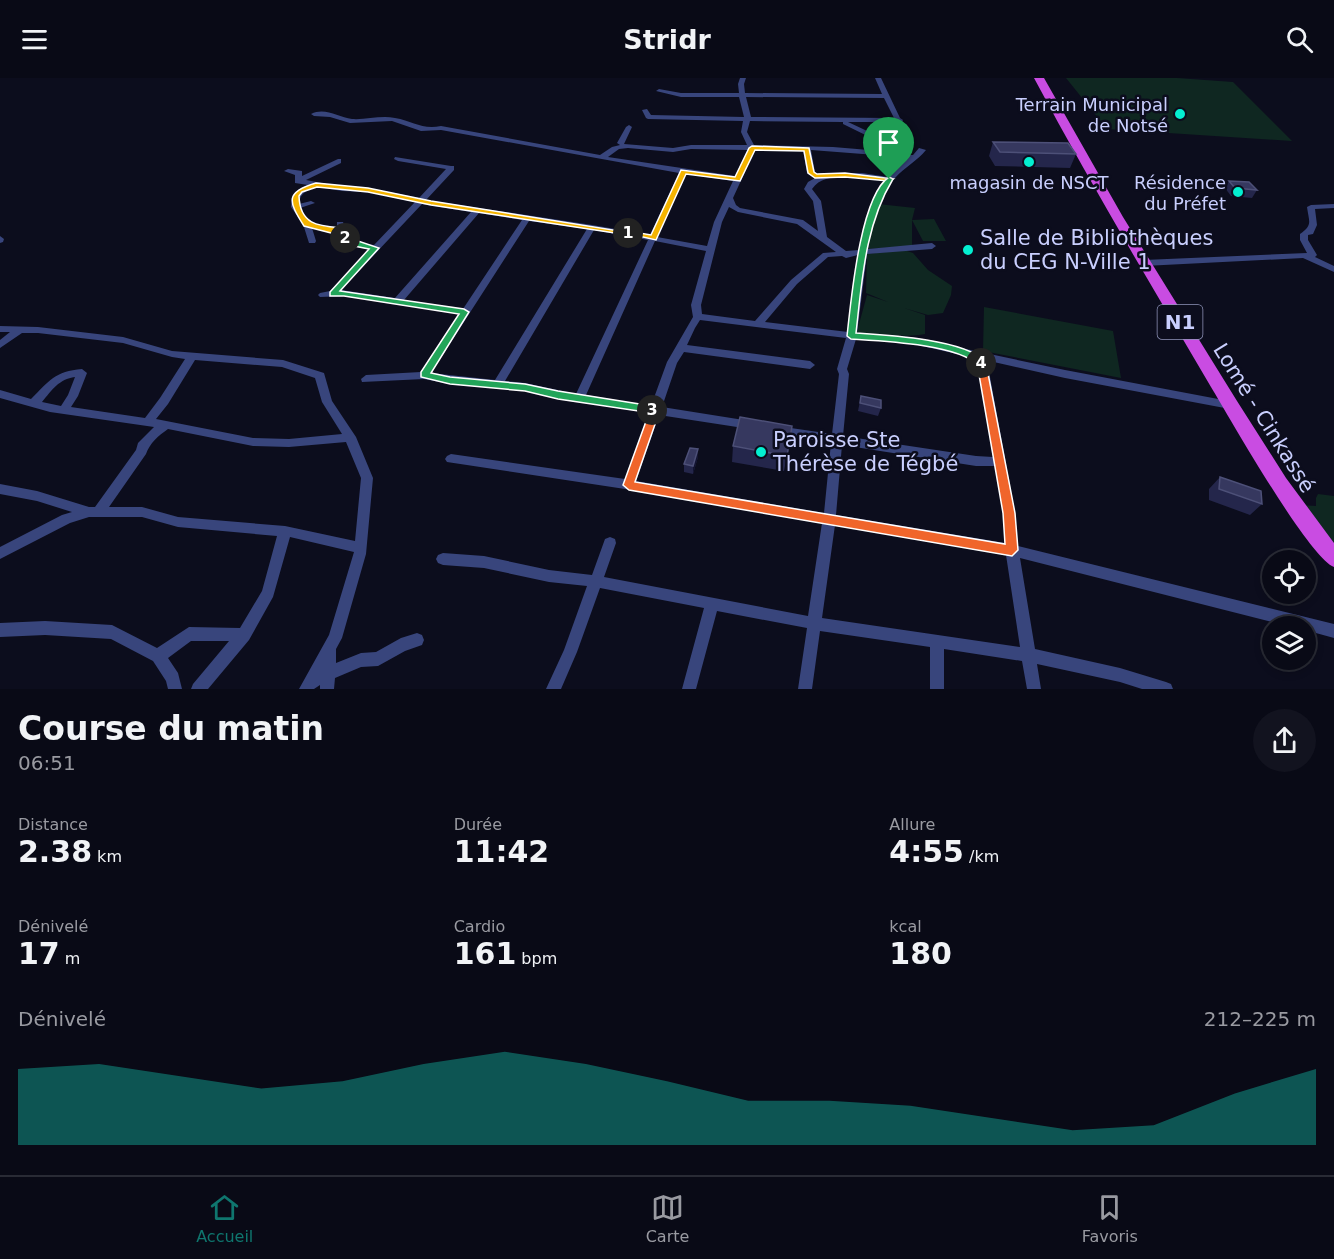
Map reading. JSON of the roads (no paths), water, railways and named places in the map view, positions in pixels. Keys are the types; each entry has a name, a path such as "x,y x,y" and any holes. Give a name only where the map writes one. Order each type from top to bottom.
{"highway":[{"name":"Lomé - Cinkassé","path":"1039,78 1144,263 1230,405 1285,492 1334,558"}],"street":[{"path":"743,78 742,96 747,120 744,132 752,148"},
{"path":"878,78 900,120 911,157"},
{"path":"659,91 681,95 886,96"},
{"path":"645,110 648,117 747,120 900,120"},
{"path":"314,114 335,114 352,121 391,119 407,122 426,131 441,128 683,172 737,179"},
{"path":"839,121 895,146 898,149 896,154"},
{"path":"621,143 629,127"},
{"path":"602,157 614,149 626,146 677,150 691,147 807,150 896,154 911,157"},
{"path":"698,317 696,305 718,222 752,148"},
{"path":"807,150 811,173 815,176 891,176"},
{"path":"805,689 829,520 844,374 842,369 851,336 860,263 874,209 891,176 922,150"},
{"path":"398,159 451,168 328,295 344,293 464,312"},
{"path":"298,181 338,161"},
{"path":"288,171 299,173 298,181"},
{"path":"579,398 683,172"},
{"path":"823,176 811,184 808,189 817,201 823,239"},
{"path":"298,181 368,190 711,249"},
{"path":"312,241 307,224 296,207 295,196 299,191 316,185"},
{"path":"730,199 732,206 738,210 800,222 860,263"},
{"path":"296,207 311,203"},
{"path":"1144,263 1313,255 1304,240 1304,234 1310,232 1312,225 1311,207 1334,206"},
{"path":"398,301 477,210"},
{"path":"424,375 527,218"},
{"path":"307,224 331,231 340,227 346,238 357,244 375,248"},
{"path":"498,384 592,228"},
{"path":"758,324 794,282 826,255 932,246"},
{"path":"1302,255 1334,269"},
{"path":"698,317 851,336 909,340 974,355 1230,405"},
{"path":"629,485 672,362 682,348 692,323 698,317"},
{"path":"0,329 123,340 172,354 283,364 320,376 327,402 350,438 367,478 361,548 335,638 309,685"},
{"path":"0,345 19,330"},
{"path":"682,348 810,365"},
{"path":"974,355 981,362 1009,513 1012,550 1034,689"},
{"path":"148,422 192,356"},
{"path":"34,403 55,379 67,373 82,373 73,396 64,410"},
{"path":"366,379 424,375 450,380 525,387 763,428 976,461 999,462"},
{"path":"0,394 64,410 167,425 253,442 289,443 350,438"},
{"path":"94,512 142,451 142,446 157,431 167,425"},
{"path":"451,459 629,485 1012,550 1334,631"},
{"path":"0,489 94,512"},
{"path":"0,553 66,519 94,512 142,512 178,522 285,531 361,548"},
{"path":"198,689 244,635 268,593 285,531"},
{"path":"553,689 570,652 610,543"},
{"path":"443,559 484,562 549,576 596,581 815,623 1030,655 1120,675 1166,689"},
{"path":"689,689 712,603"},
{"path":"0,630 45,628 112,632 158,656 173,678 176,689"},
{"path":"158,656 189,634 244,635"},
{"path":"309,685 327,682 335,670 351,666 361,660 378,659 401,645 417,640"},
{"path":"937,641 937,689"},
{"path":"327,682 331,646"}],"place":[{"name":"Terrain Municipal de Notsé","path":"1180,114"},
{"name":"magasin de NSCT","path":"1029,162"},
{"name":"Résidence du Préfet","path":"1238,192"},
{"name":"Salle de Bibliothèques du CEG N-Ville 1","path":"968,250"},
{"name":"Paroisse Ste Thérèse de Tégbé","path":"761,452"}]}
